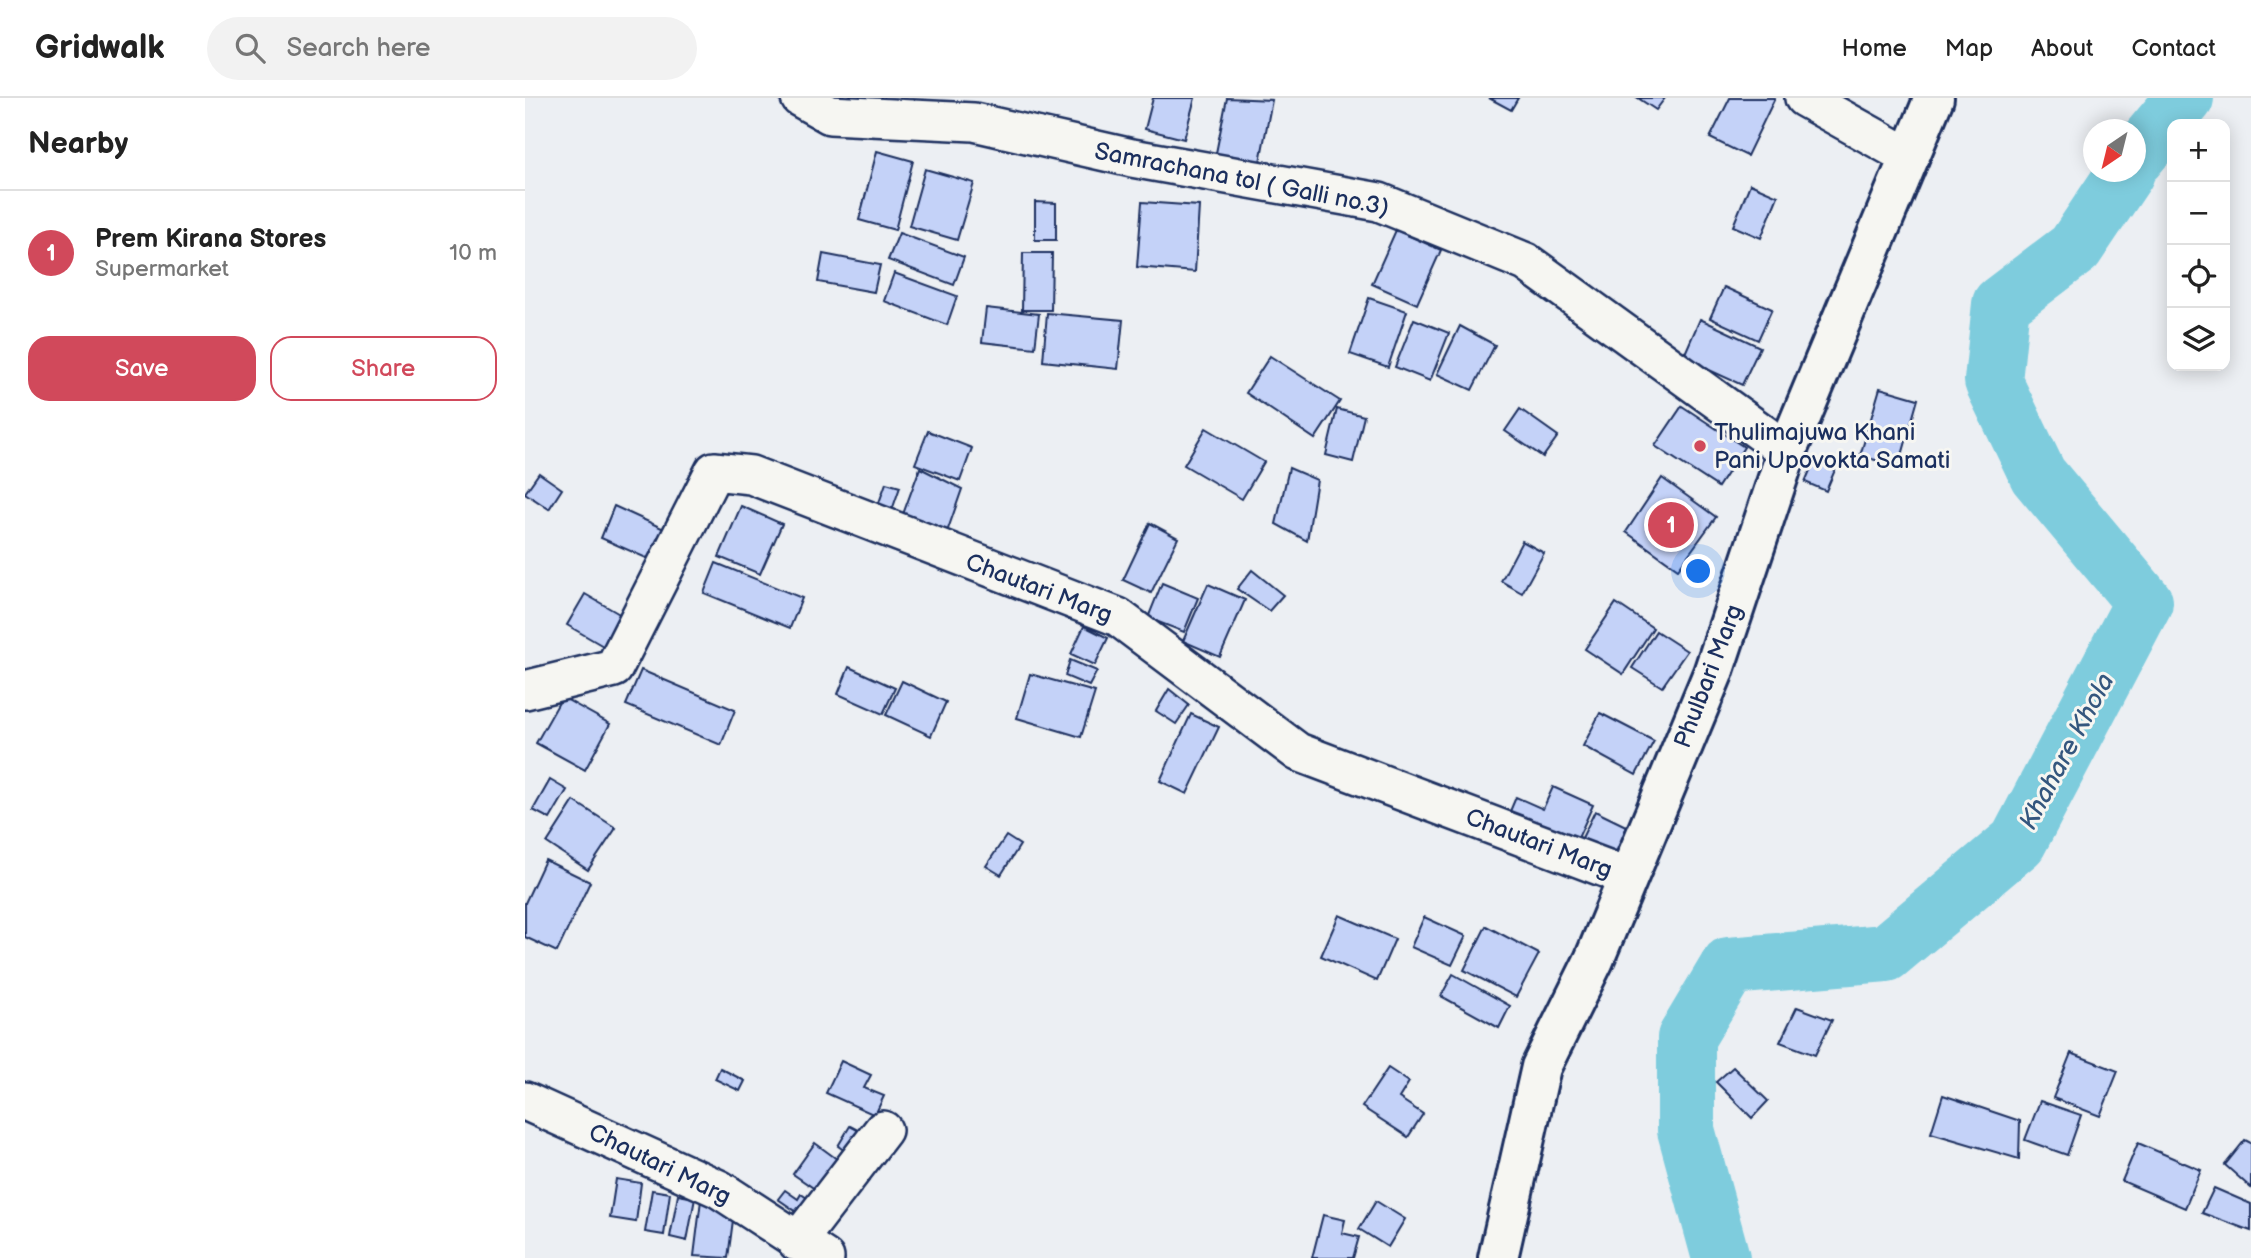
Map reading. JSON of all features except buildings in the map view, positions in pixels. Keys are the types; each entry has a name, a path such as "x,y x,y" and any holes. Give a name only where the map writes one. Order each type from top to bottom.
{"main road":[{"name":"Phulbari Marg","path":"1498,1258 1541,1067 1594,960 1626,876 1713,673 1787,452 1934,98"}],"street":[{"name":"Samrachana tol ( Galli no.3)","path":"800,98 830,115 974,122 1132,158 1379,202 1526,262 1787,452"},
{"path":"1804,98 1910,157"},
{"name":"Chautari Marg","path":"525,690 614,668 713,471 751,475 1118,617 1297,752 1626,876"},
{"name":"Chautari Marg","path":"525,1101 719,1188 811,1250"},
{"path":"811,1250 883,1130"}],"waterway":[{"name":"Khahare Khola","path":"2146,145 2185,98"},
{"name":"Khahare Khola","path":"1721,1258 1686,1130 1686,1038 1729,966 1886,953 2018,842 2144,602 2038,475 1993,381 2001,304 2075,248 2119,182"}],"place":[{"name":"Thulimajuwa Khani Pani Upovokta Samati","path":"1700,446"},
{"name":"Prem Kirana Stores","path":"1671,525"}]}
